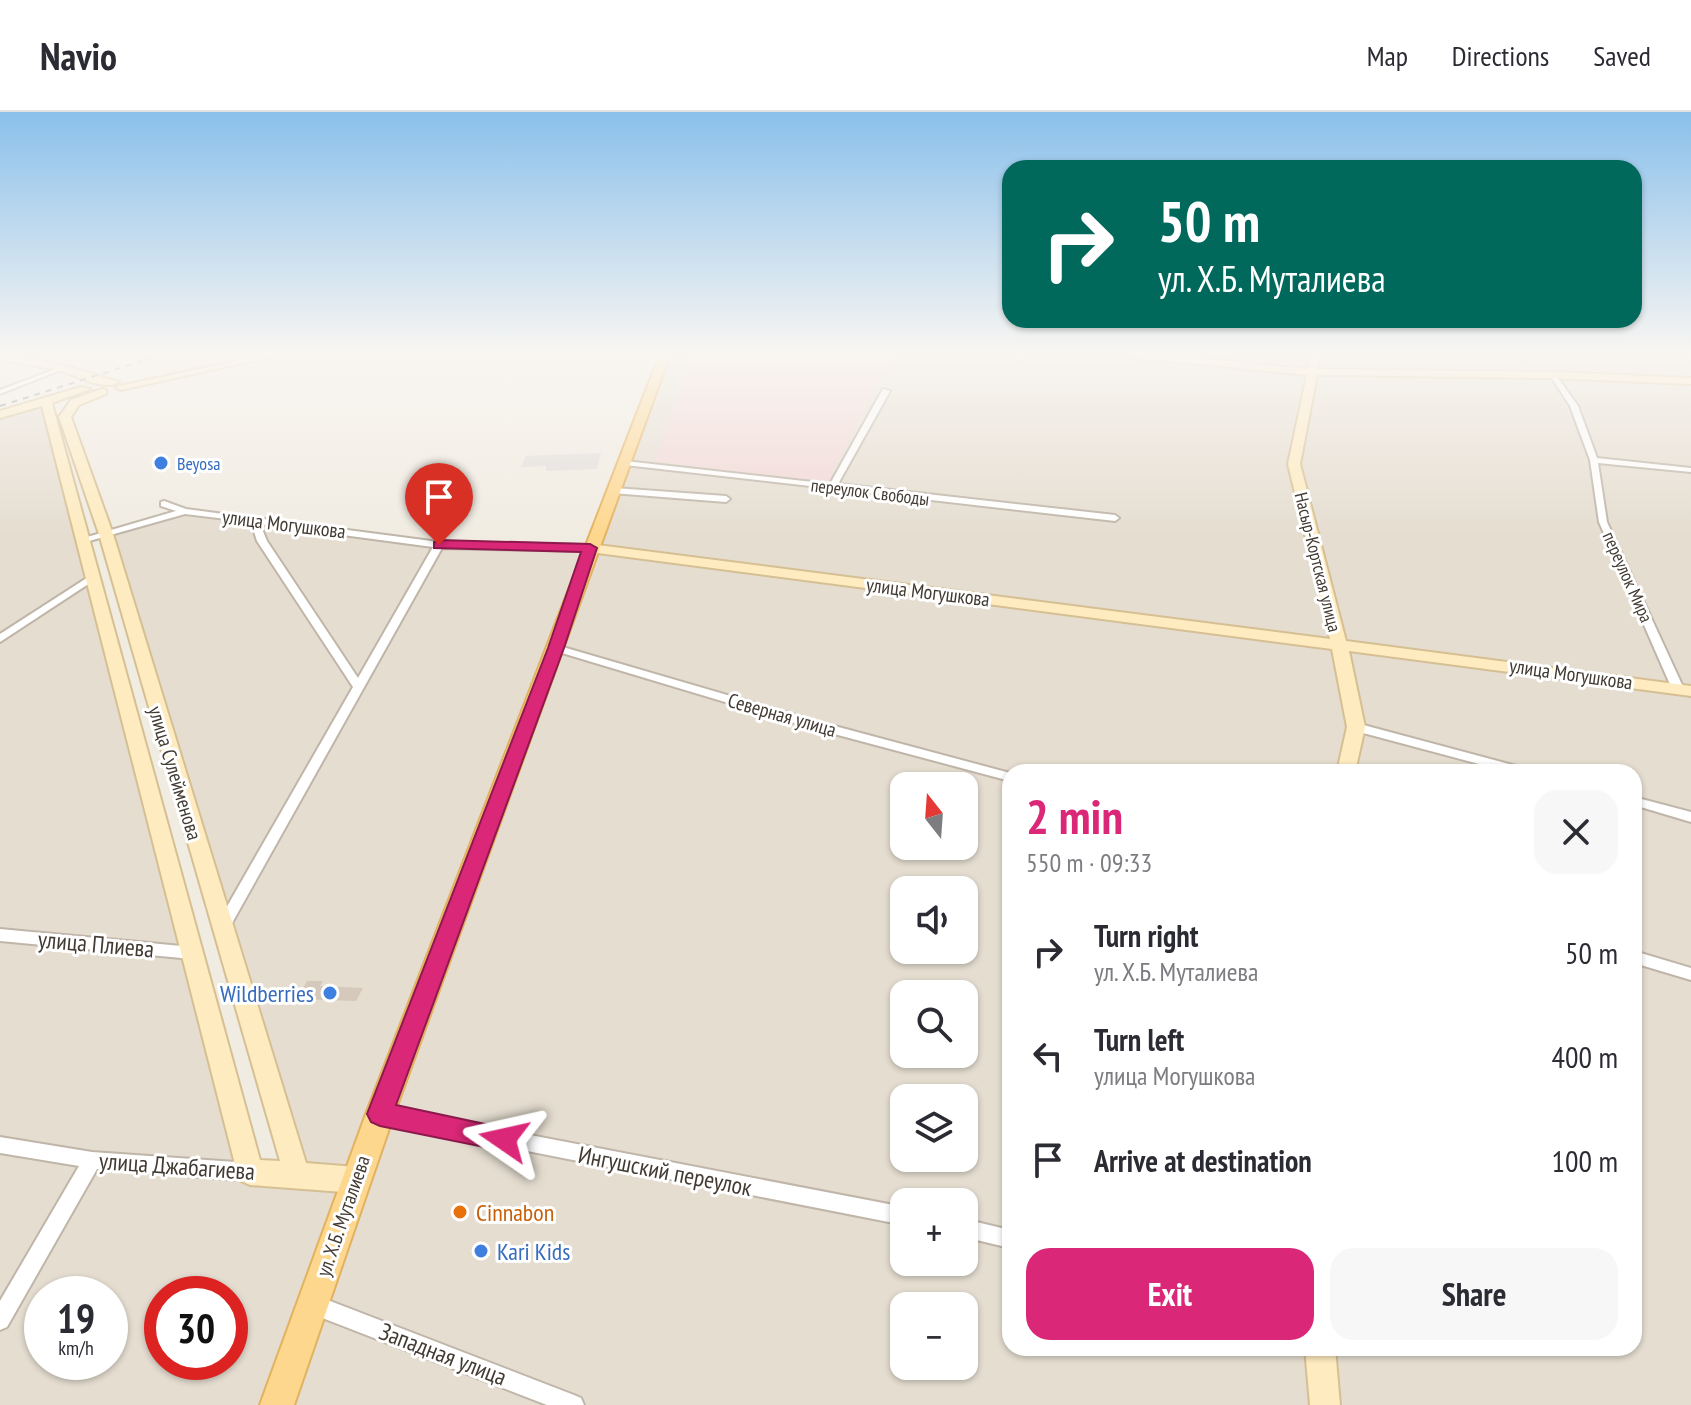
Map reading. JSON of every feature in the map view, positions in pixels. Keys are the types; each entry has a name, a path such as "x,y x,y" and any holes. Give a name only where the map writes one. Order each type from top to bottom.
{"main road":[{"name":"улица Сулейменова","path":"50,414 250,1172"},
{"name":"улица Сулейменова","path":"66,414 106,534 297,1176"},
{"name":"ул. Х.Б. Муталиева","path":"277,1405 380,1114 556,648 590,548 643,414"},
{"name":"Насыр-Кортская улица","path":"1303,414 1294,464 1339,643 1356,727 1348,764"},
{"name":"улица Могушкова","path":"590,548 1684,690"},
{"name":"улица Джабагиева","path":"250,1172 356,1180"},
{"path":"1318,1356 1325,1405"}],"street":[{"path":"832,488 873,414"},
{"name":"переулок Мира","path":"1577,414 1594,460 1603,522 1684,690"},
{"path":"1594,460 1691,470"},
{"name":"переулок Свободы","path":"625,463 1115,518"},
{"path":"615,491 726,499"},
{"name":"улица Могушкова","path":"164,504 185,511 439,545 590,548"},
{"path":"82,540 185,511"},
{"path":"255,521 262,541 358,687"},
{"path":"222,928 439,545"},
{"path":"0,639 93,577"},
{"name":"Северная улица","path":"556,648 812,724 1002,775"},
{"path":"1356,727 1494,764"},
{"path":"1642,803 1691,817"},
{"name":"улица Плиева","path":"0,935 192,953"},
{"path":"1642,959 1691,974"},
{"name":"Ингушский переулок","path":"380,1114 890,1213"},
{"name":"улица Джабагиева","path":"0,1145 92,1160 250,1172"},
{"path":"0,1320 92,1160"},
{"path":"978,1231 1002,1237"},
{"name":"Западная улица","path":"312,1304 574,1405"}],"shaded area":[{"path":"50,414 249,1172 296,1176 106,534 185,512 439,545 589,548 641,414 1691,414 1691,1405 0,1405 0,415"},
{"path":"671,414 862,414 826,485 654,461"},
{"path":"601,453 597,469 546,471 546,466 521,467 526,456"}],"building":[{"name":"Wildberries","path":"307,981 323,981 320,986 363,988 356,1001 297,999"}],"place":[{"name":"Beyosa","path":"161,463"},
{"name":"Wildberries","path":"330,993"},
{"name":"Cinnabon","path":"460,1212"},
{"name":"Kari Kids","path":"481,1251"}],"route":[{"path":"439,545 590,548 556,648 380,1114 504,1139"}]}
